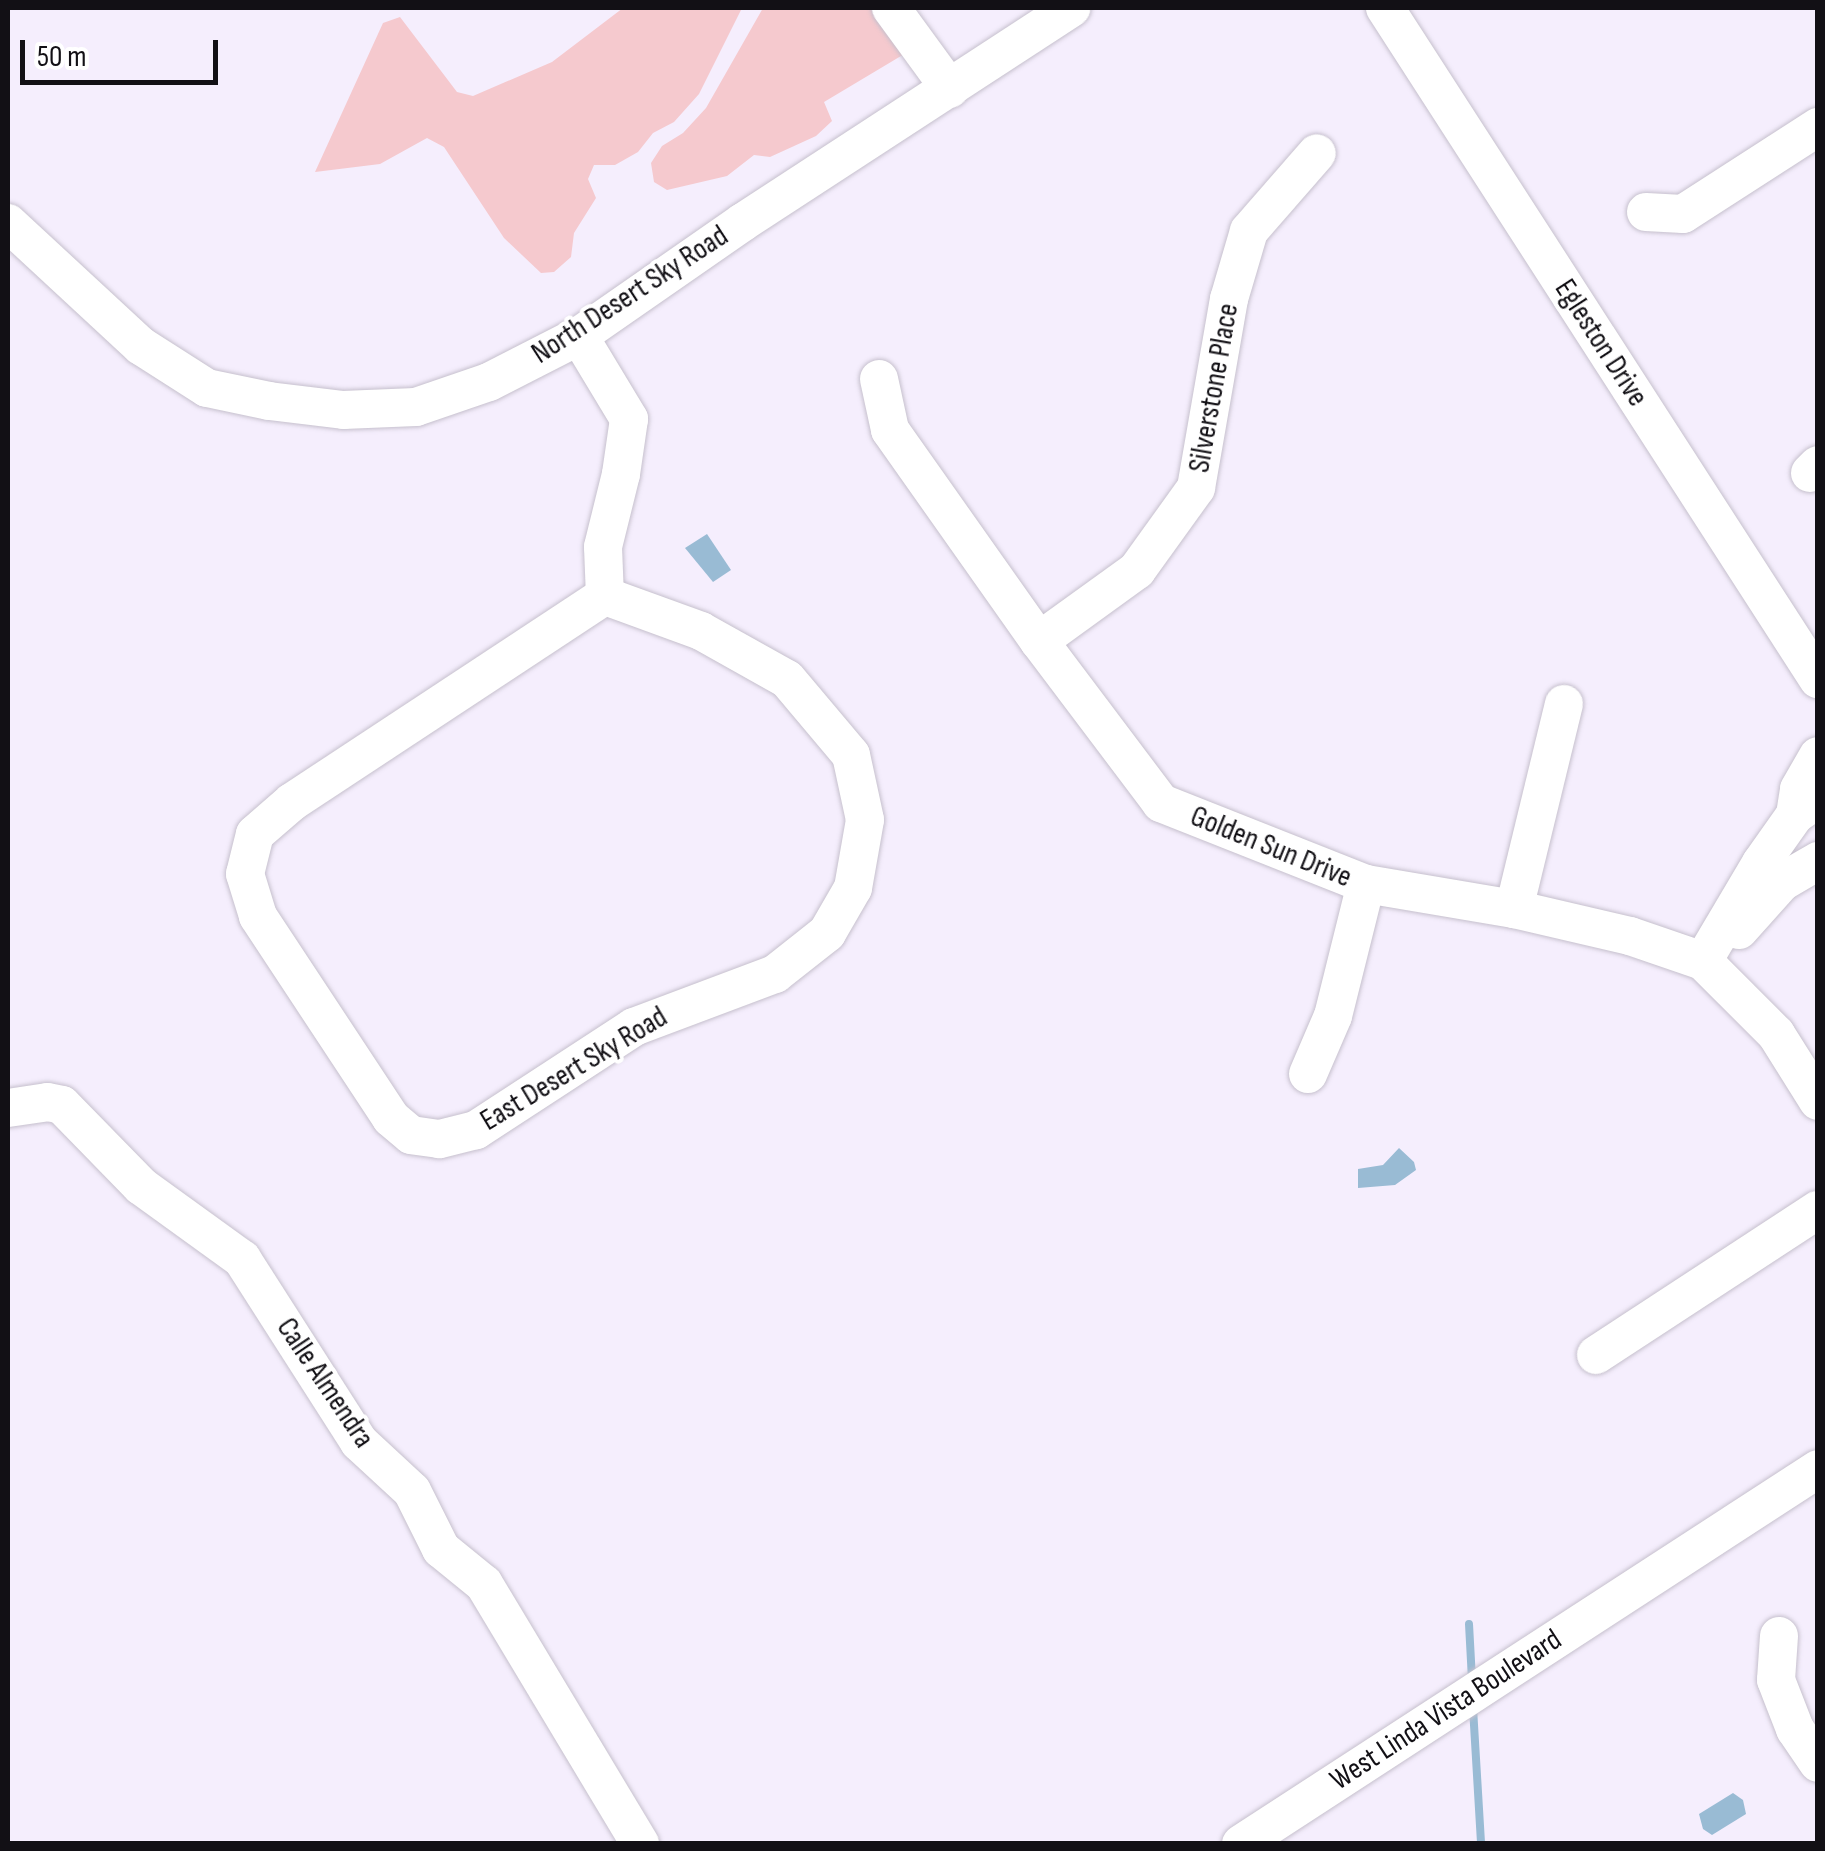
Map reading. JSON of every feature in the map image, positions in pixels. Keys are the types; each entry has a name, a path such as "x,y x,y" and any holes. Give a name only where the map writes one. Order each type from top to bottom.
{"street":[{"path":"891,8 964,80 1071,8"},
{"name":"Egleston Drive","path":"1385,8 1818,679"},
{"name":"North Desert Sky Road","path":"8,225 141,346 206,388 269,402 343,410 416,408 490,382 579,336 743,222 964,80"},
{"path":"1646,212 1683,214 1818,128"},
{"name":"Silverstone Place","path":"1039,641 1137,570 1196,488 1229,299 1249,231 1317,153"},
{"path":"579,336 629,419 603,547 605,596"},
{"name":"Golden Sun Drive","path":"879,379 890,430 1039,641 1161,803 1366,884 1514,909 1630,936 1703,961 1776,1034 1818,1102"},
{"name":"East Desert Sky Road","path":"605,596 700,631 787,679 852,755 865,820 853,888 827,933 775,974 634,1027 476,1130 439,1139 411,1135 391,1118 258,916 245,874 254,834 292,802 605,596"},
{"path":"1514,909 1564,704"},
{"path":"1703,961 1810,815 1799,789 1818,756"},
{"path":"1703,961 1746,925 1782,882 1818,861"},
{"path":"1308,1074 1333,1016 1366,884"},
{"name":"Calle Almendra","path":"8,1108 48,1102 62,1104 141,1186 242,1259 359,1442 412,1491 441,1549 484,1584 640,1844"},
{"path":"1596,1355 1818,1210"},
{"name":"West Linda Vista Boulevard","path":"1241,1844 1818,1469"},
{"path":"1779,1636 1776,1680 1795,1729 1818,1763"}],"shaded area":[{"path":"623,8 742,8 699,94 674,122 653,133 638,152 615,165 594,165 588,179 596,198 574,233 571,257 554,272 541,273 504,238 444,147 427,138 380,164 315,172 383,23 400,17 457,92 473,96 552,62"},
{"path":"763,8 871,8 906,53 824,102 832,121 816,136 770,157 754,155 727,176 667,190 654,182 651,163 662,146 683,133 706,108"}],"water":[{"path":"707,534 731,570 713,582 685,548"},
{"path":"1399,1148 1414,1162 1416,1170 1395,1185 1358,1188 1358,1169 1383,1165"},
{"path":"1733,1793 1743,1800 1746,1814 1712,1835 1703,1829 1699,1814"}],"waterway":[{"path":"1469,1624 1472,1679"},
{"path":"1473,1708 1481,1844"}]}
